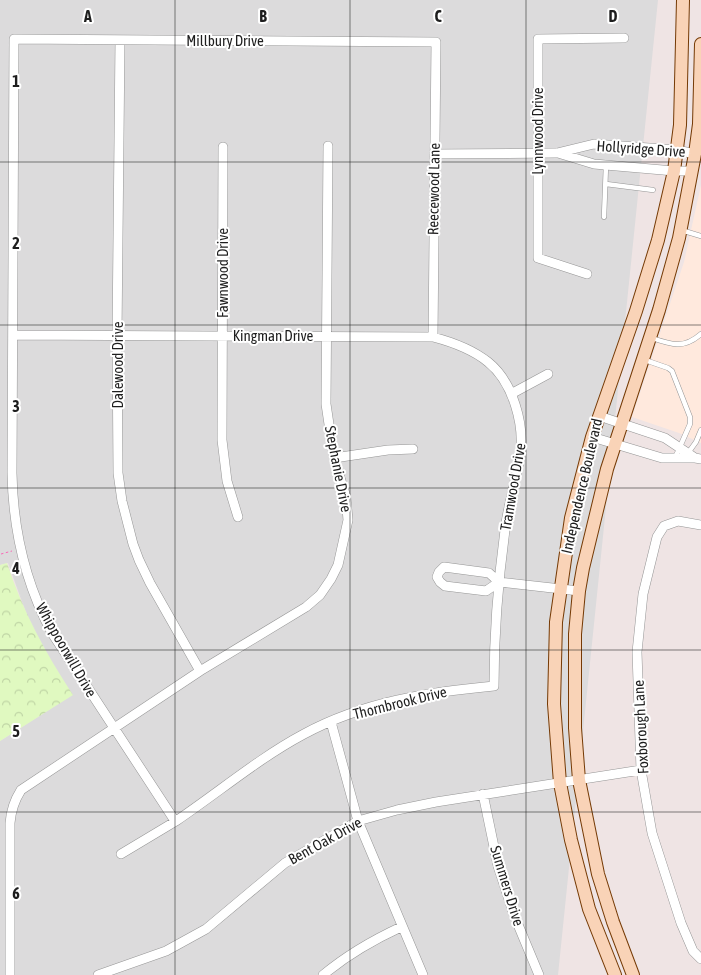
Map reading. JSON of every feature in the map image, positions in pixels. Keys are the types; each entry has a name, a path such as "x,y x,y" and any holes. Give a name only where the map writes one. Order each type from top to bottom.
{"main road":[{"name":"Independence Boulevard","path":"615,975 590,909 571,840 560,783 554,704 556,622 559,589 572,518 592,436 644,285 674,171 680,125 682,83 682,0"},
{"name":"Independence Boulevard","path":"633,975 598,874 579,780 575,728 574,656 579,591 591,528 615,443 659,310 680,230 695,154 701,44"},
{"path":"660,228 680,230"},
{"path":"622,351 643,359"}],"street":[{"name":"Lynnwood Drive","path":"587,274 538,258 538,39 624,38"},
{"name":"Millbury Drive","path":"14,39 436,42"},
{"name":"Whippoorwill Drive","path":"14,39 12,490 14,517 20,550 29,580 48,624 175,821"},
{"name":"Dalewood Drive","path":"120,40 117,336 118,473 128,526 139,560 200,671"},
{"name":"Reecewood Lane","path":"433,337 436,42"},
{"name":"Hollyridge Drive","path":"434,154 557,153 594,144 677,150 695,154"},
{"name":"Stephanie Drive","path":"10,975 10,823 14,802 22,790 200,671 306,607 320,594 338,565 348,520 346,497 334,458 326,404 328,146"},
{"name":"Fawnwood Drive","path":"223,147 222,440 228,481 238,517"},
{"name":"Hollyridge Drive","path":"557,153 594,164 691,171"},
{"name":"Kingman Drive","path":"12,335 433,337 453,343 488,362 511,394"},
{"path":"511,394 548,374"},
{"name":"Tramwood Drive","path":"499,582 507,513 521,455 522,436 519,418 511,394"},
{"path":"599,416 665,438 695,457"},
{"path":"592,436 662,458 695,457"},
{"path":"334,458 388,450 413,449"},
{"name":"Foxborough Lane","path":"701,525 678,521 664,526 657,537 643,594 637,652 641,770 652,833 681,923 693,951 701,959"},
{"path":"499,582 486,591 445,586 437,577 444,567 451,566 489,573 499,582 579,591"},
{"name":"Thornbrook Drive","path":"121,854 175,821 280,748 306,733 362,709 402,699 450,690 494,686 494,644 499,582"},
{"path":"331,722 358,821 401,927 423,975"},
{"name":"Bent Oak Drive","path":"98,975 166,951 206,929 285,863 358,821 397,810 483,794 641,770"},
{"name":"Summers Drive","path":"483,794 498,866 514,915 539,975"},
{"path":"322,975 372,940 401,927"}],"lane":[{"path":"604,217 606,165"},
{"path":"606,184 653,190"},
{"path":"680,230 701,236"},
{"path":"650,338 673,344 688,343 701,334"},
{"path":"643,359 672,371 690,418 690,424 675,458"},
{"path":"695,457 696,442 701,430"}],"path":[{"path":"0,554 20,550"}],"shaded area":[{"path":"0,0 658,0 558,975 0,975 0,741 72,695 47,655 27,616 8,563 0,565"},
{"path":"701,185 701,443 679,433 632,417 684,262"},
{"path":"20,570 35,611 54,645 46,650 28,615 12,572"}],"green space":[{"path":"7,563 20,598 36,631 73,695 0,741 0,565"}]}
